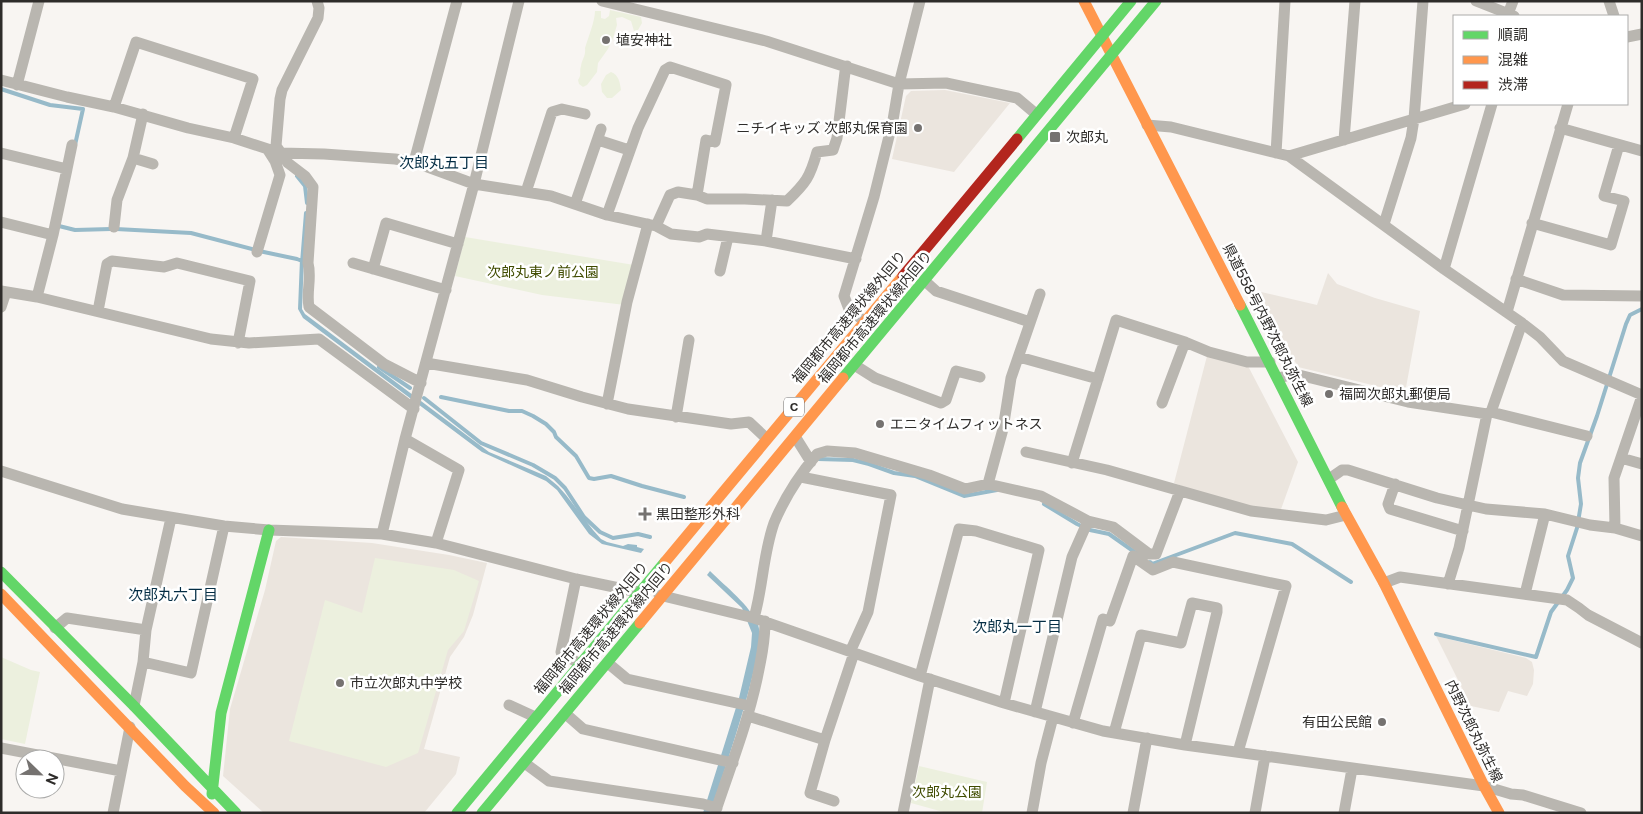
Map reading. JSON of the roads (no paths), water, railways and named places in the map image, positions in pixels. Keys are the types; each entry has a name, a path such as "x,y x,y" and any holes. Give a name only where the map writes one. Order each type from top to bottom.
{"main road":[{"name":"県道558号内野次郎丸弥生線","path":"1084,1 1270,362 1346,515 1384,583 1423,663"},
{"name":"福岡都市高速環状線外回り","path":"457,813 1131,1"},
{"name":"福岡都市高速環状線内回り","path":"485,813 1156,1"},
{"path":"212,811 221,713 269,530"},
{"path":"1,572 213,787 236,813"},
{"path":"1,594 185,786 212,811"},
{"name":"内野次郎丸弥生線","path":"1423,663 1499,813"}],"street":[{"path":"17,85 39,1"},
{"path":"317,1 319,8 318,18 309,39 287,78 280,99 276,146 288,163 305,176 313,187 308,263 311,272 309,307 384,364 421,383"},
{"path":"414,162 457,1"},
{"path":"382,534 405,439 474,184 519,1"},
{"path":"602,1 637,5 847,66 899,84 946,83 1017,98 1036,114"},
{"path":"864,321 849,308 844,296 874,197 920,1"},
{"path":"1276,153 1285,1"},
{"path":"1344,140 1355,1"},
{"path":"1384,224 1411,138 1423,1"},
{"path":"1476,1 1494,13 1511,15 1513,1"},
{"path":"1609,1 1614,15"},
{"path":"1628,37 1642,34"},
{"path":"114,107 136,42 253,79 234,138"},
{"path":"607,404 628,302 652,225 670,195 678,192 697,195 707,199 787,201 804,185 812,170 817,152 833,150 837,138 847,66"},
{"path":"608,215 629,150 665,70 670,67 726,85 715,142 706,140 697,195"},
{"path":"1,80 143,114 188,128 234,138 280,153 396,158 414,162 474,184 551,196 608,215 652,225 671,234 699,236 707,234 766,241 856,259"},
{"path":"1289,156 1462,105"},
{"path":"1444,268 1492,105"},
{"path":"1507,312 1568,105"},
{"path":"526,192 552,112 562,109 585,114"},
{"path":"114,227 118,200 133,158 143,114"},
{"path":"1147,125 1170,127 1289,156 1522,323 1540,337 1563,361 1642,395 1614,478 1615,528"},
{"path":"575,204 601,128"},
{"path":"1560,128 1642,151"},
{"path":"598,140 629,150"},
{"path":"37,297 53,235 72,145"},
{"path":"1532,223 1612,245 1624,201 1604,196 1620,146"},
{"path":"257,252 280,175 275,161 268,150"},
{"path":"1,152 67,169"},
{"path":"133,158 153,164"},
{"path":"766,241 772,200"},
{"path":"1,222 53,235"},
{"path":"373,269 386,223 458,244"},
{"path":"720,271 728,237"},
{"path":"98,311 107,264 112,261 164,267 177,263 250,281 238,343"},
{"path":"354,263 446,290"},
{"path":"1516,279 1563,295 1642,296"},
{"path":"926,282 936,291 1030,322"},
{"path":"1,307 4,291 98,311 211,339 238,343 319,339 414,409"},
{"path":"988,484 1003,429 1011,378 1040,294"},
{"path":"1072,463 1116,320 1185,342 1209,352 1246,362 1270,362"},
{"path":"1448,584 1463,531 1489,413 1522,323"},
{"path":"676,417 689,340"},
{"path":"1162,403 1185,342"},
{"path":"1019,357 1098,379"},
{"path":"426,362 527,380 628,410 731,424 749,422 766,438"},
{"path":"856,366 875,378 941,402 946,400 956,371 980,377"},
{"path":"1278,378 1295,374 1408,402 1489,413 1588,436"},
{"path":"796,438 811,462"},
{"path":"405,439 459,470 436,543"},
{"path":"526,764 549,781 703,804 716,811 733,763 764,644 759,620 770,539 774,523 784,502 817,454 827,451 855,454 930,475 965,489 988,484 1041,496 1086,527 1113,527 1149,554 1156,554 1180,491"},
{"path":"1026,452 1107,470 1251,511 1326,520 1346,515"},
{"path":"1621,458 1642,464"},
{"path":"1329,479 1342,470 1348,470 1437,498 1468,505 1510,512 1545,514 1615,528 1642,536"},
{"path":"1,471 122,509 171,518 269,530 382,534 436,543 576,579 665,596 759,620 925,678 1004,703 1114,733 1185,745 1484,786 1512,794 1524,795 1581,813"},
{"path":"801,477 891,495 868,612 852,652 810,793 834,801"},
{"path":"1395,484 1388,504 1390,509 1463,531"},
{"path":"1525,594 1545,514"},
{"path":"134,706 143,662 146,630 171,518"},
{"path":"143,662 191,673 224,526"},
{"path":"1035,712 1072,557 1086,527"},
{"path":"903,813 925,678 958,529 976,531 1038,550 1004,703"},
{"path":"1073,723 1103,619 1110,621 1133,556 1153,570 1173,562 1286,586 1238,752"},
{"path":"1384,583 1400,577 1567,600 1588,615 1642,643"},
{"path":"576,579 561,652 578,663"},
{"path":"1114,733 1141,635 1180,643 1192,603 1217,608 1217,612 1185,745"},
{"path":"55,628 67,618 146,630"},
{"path":"609,664 627,679 733,702 825,740"},
{"path":"509,705 533,716"},
{"path":"567,715 584,729 733,763"},
{"path":"1032,813 1041,763 1053,717"},
{"path":"112,813 130,727"},
{"path":"1133,813 1147,738"},
{"path":"1,748 121,771"},
{"path":"1255,813 1266,756"},
{"path":"1344,813 1352,768"}],"water":[{"path":"301,258 304,258 302,309 305,314 489,452 546,476 566,495 601,539 623,546 628,544 637,545 637,547 644,549 641,553 602,544 589,534 557,490 546,481 482,452 303,318 298,309"},
{"path":"710,571 749,610 758,625 759,638 756,660 742,716 710,813 703,813 739,698 751,647 752,633 742,608 707,575"}],"waterway":[{"path":"1,89 50,105 83,109 75,145"},
{"path":"297,176 305,186 307,203"},
{"path":"302,263 306,213"},
{"path":"59,225 75,230 111,229"},
{"path":"116,229 191,233 256,250"},
{"path":"259,251 302,261"},
{"path":"1436,634 1536,657 1551,612 1573,578 1568,556 1577,528 1581,504 1578,478 1580,463 1626,324 1630,315 1642,309"},
{"path":"379,367 410,388"},
{"path":"441,397 509,411 522,411 533,416 546,424 556,437 576,456 589,478 611,476 684,497"},
{"path":"424,398 481,443 533,465 555,478 565,488 584,517 600,532 613,538 638,534 650,537"},
{"path":"818,459 853,460 869,464 894,473 915,476 964,496 997,490"},
{"path":"1044,504 1077,524 1090,530 1109,534 1136,553"},
{"path":"1150,562 1152,564 1235,533 1292,544 1351,582"}],"place":[{"name":"埴安神社","path":"606,40"},
{"name":"ニチイキッズ 次郎丸保育園","path":"918,128"},
{"name":"次郎丸","path":"1055,137"},
{"name":"福岡次郎丸郵便局","path":"1329,394"},
{"name":"エニタイムフィットネス","path":"880,424"},
{"name":"黒田整形外科","path":"645,514"},
{"name":"市立次郎丸中学校","path":"340,683"},
{"name":"有田公民館","path":"1382,722"}],"district":[{"name":"次郎丸五丁目","path":"444,163"},
{"name":"次郎丸六丁目","path":"173,595"},
{"name":"次郎丸一丁目","path":"1017,627"}],"park label":[{"name":"次郎丸東ノ前公園","path":"543,272"},
{"name":"次郎丸公園","path":"947,792"}]}
